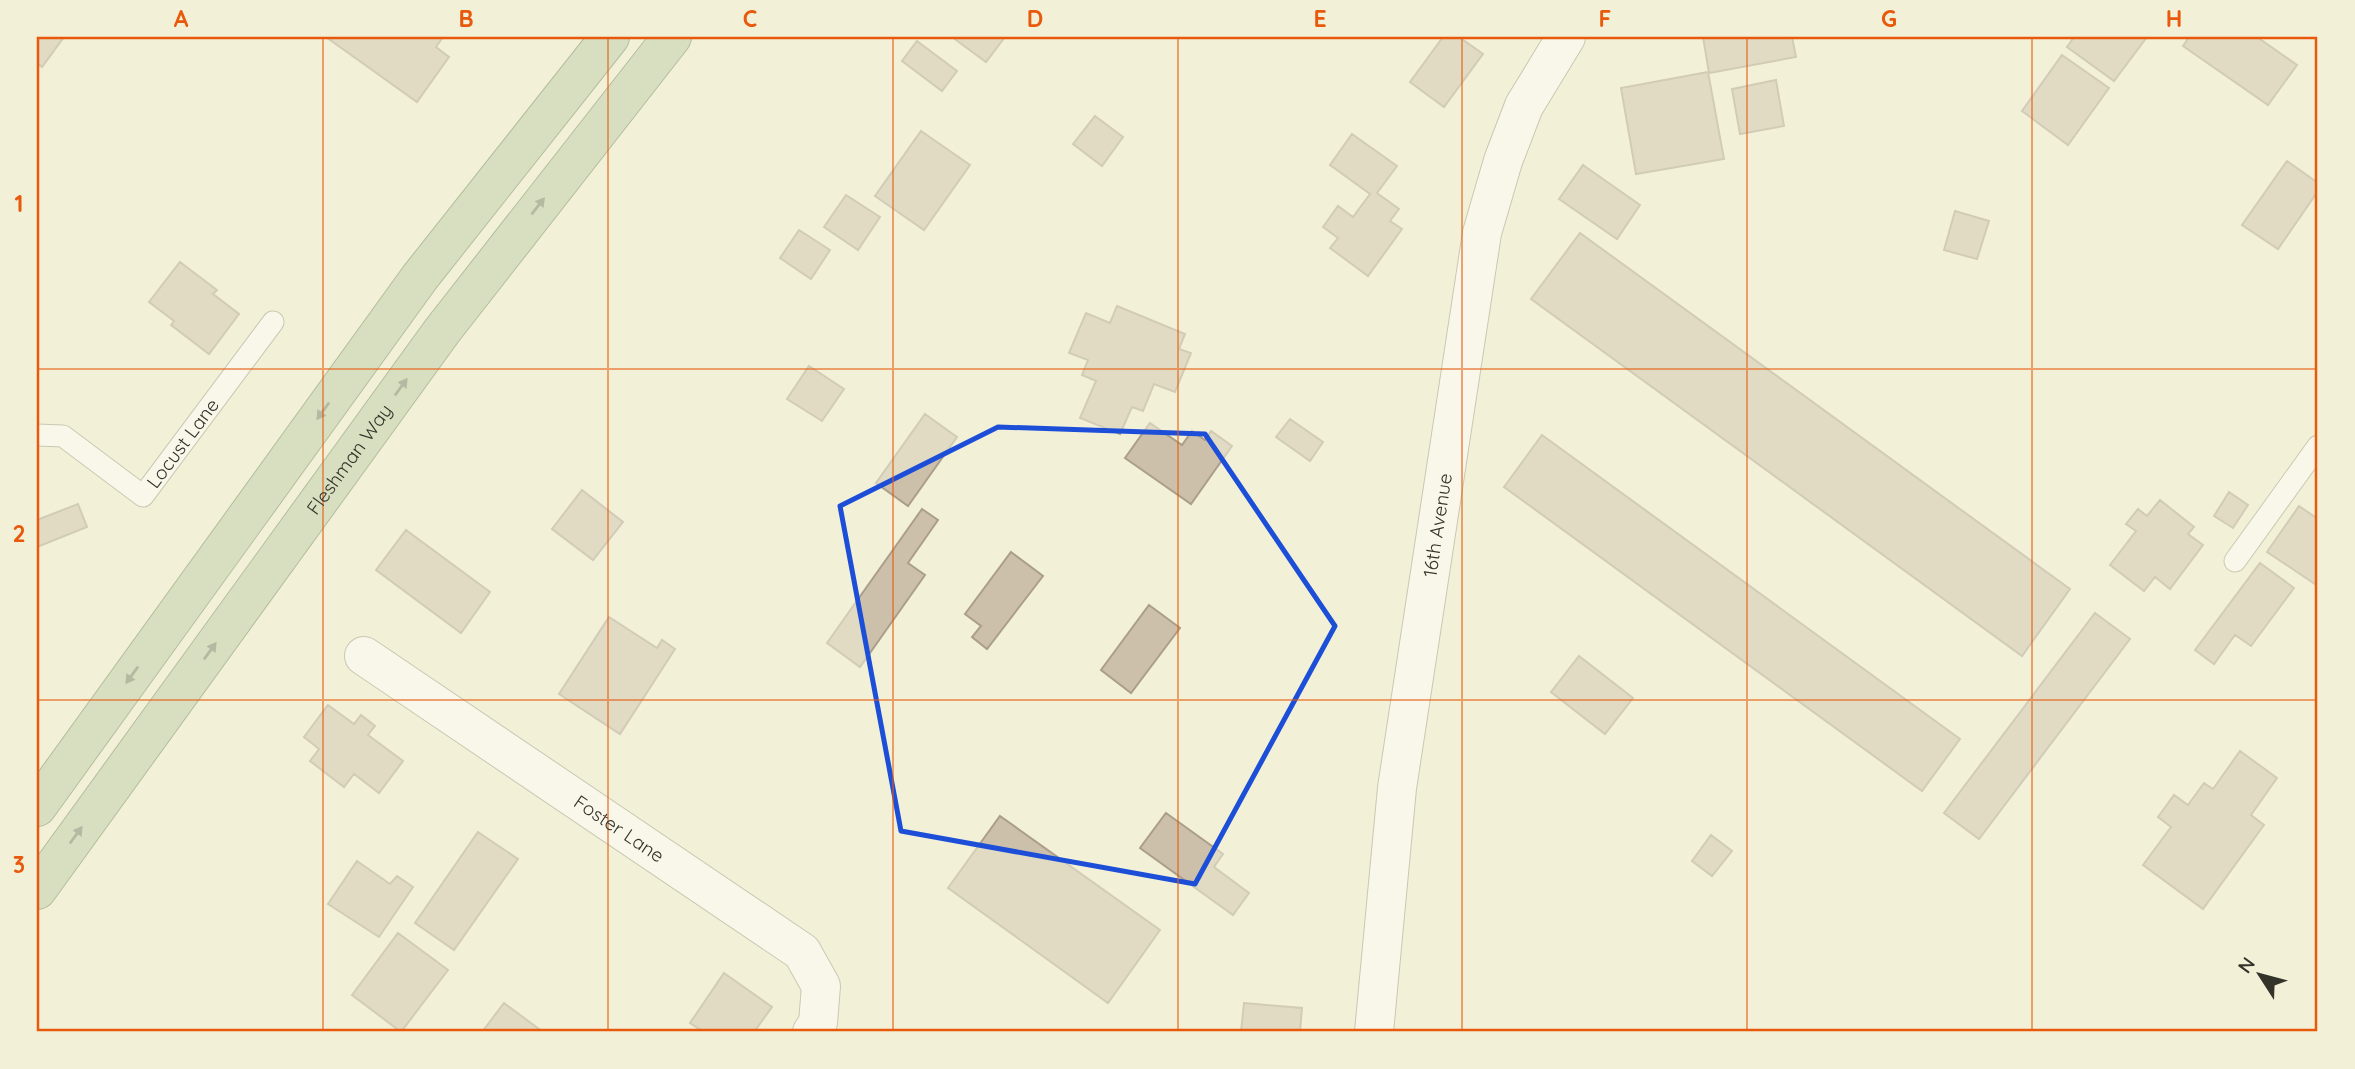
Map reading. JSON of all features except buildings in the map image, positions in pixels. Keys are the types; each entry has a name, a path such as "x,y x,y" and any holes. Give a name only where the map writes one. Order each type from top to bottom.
{"main road":[{"path":"37,807 420,276 583,37"},
{"path":"420,276 610,37"},
{"name":"Fleshman Way","path":"37,890 442,331 672,37"}],"street":[{"name":"16th Avenue","path":"1374,1032 1397,788 1482,233 1503,161 1524,106 1566,37"},
{"name":"Foster Lane","path":"364,656 802,952 821,986 818,1023 812,1032"}],"lane":[{"name":"Locust Lane","path":"37,435 63,436 143,496 273,322"},
{"path":"2235,561 2318,446"}],"highlighted area":[{"path":"998,427 1205,434 1335,626 1195,884 901,831 840,506"}]}
